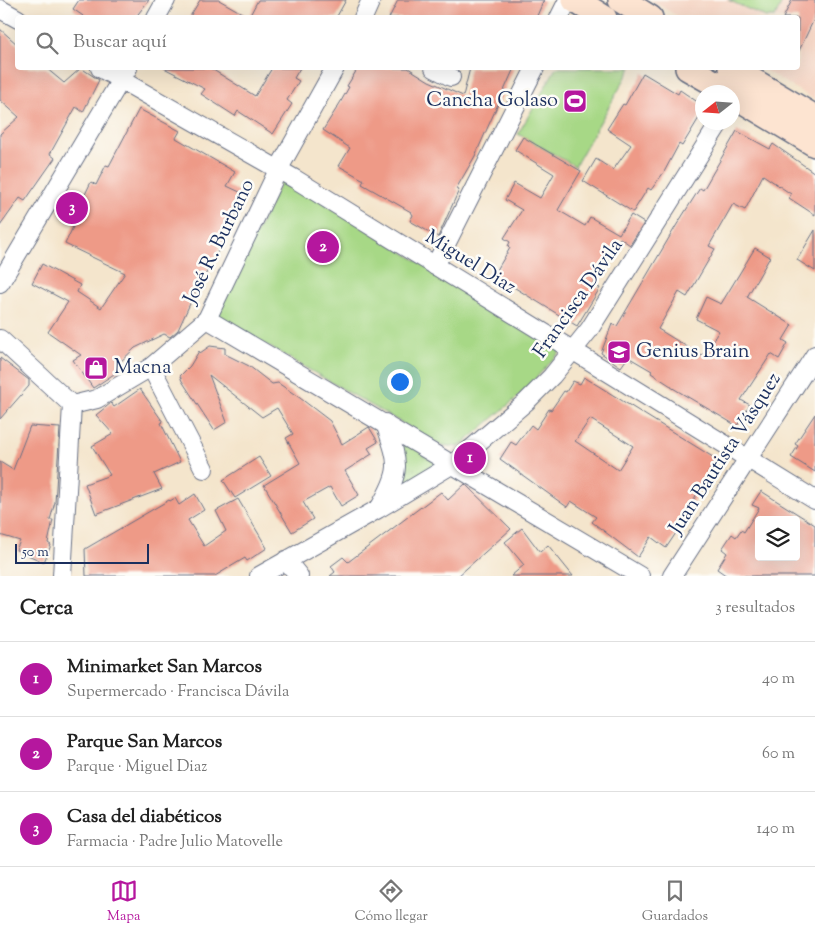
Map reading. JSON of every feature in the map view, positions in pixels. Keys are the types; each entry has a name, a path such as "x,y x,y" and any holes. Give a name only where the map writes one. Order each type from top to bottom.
{"main road":[{"path":"575,0 599,15"},
{"path":"621,0 645,15"},
{"path":"693,70 728,85"},
{"path":"740,90 815,118"},
{"path":"740,92 815,144"}],"street":[{"path":"158,15 166,0"},
{"path":"364,15 371,0"},
{"path":"560,15 568,0"},
{"path":"0,9 15,17"},
{"name":"Miguel Diaz","path":"108,70 125,74 815,500"},
{"name":"José R. Burbano","path":"72,405 97,399 151,367 207,319 278,170 335,70"},
{"path":"438,70 451,77"},
{"path":"435,266 533,70"},
{"path":"0,283 125,74"},
{"name":"Francisca Dávila","path":"258,576 378,509 453,464 526,402 573,351 598,316 715,130"},
{"path":"207,319 386,423 640,576"},
{"path":"0,339 72,405 62,576"},
{"name":"Juan Bautista Vásquez","path":"672,576 815,355"},
{"path":"151,367 204,470"},
{"path":"378,509 394,481 398,460 386,423"},
{"path":"286,560 299,576"}],"shaded area":[{"path":"650,0 815,0 815,100 764,70 800,70 800,15 676,15"}],"green space":[{"path":"728,0 783,0 776,15 762,15"},
{"name":"Cancha Golaso","path":"555,70 630,70 575,166 518,134"},
{"path":"283,178 562,350 520,395 459,447 440,445 216,316"},
{"path":"393,433 443,464 393,496"}],"building":[{"path":"79,0 149,0 137,15 82,15 73,9"},
{"path":"200,0 219,0 245,15 191,15"},
{"path":"258,0 346,0 338,15 250,15"},
{"path":"398,0 544,0 537,15 390,15"},
{"path":"792,0 815,0 815,17 800,49 800,15 784,15"},
{"path":"0,29 15,42 15,70 48,70 64,83 79,70 84,70 99,80 83,112 76,107 50,154 55,158 25,201 20,198 0,226 0,134 19,117 0,100"},
{"path":"168,70 213,70 255,96 271,70 299,70 294,78 299,81 287,100 292,104 273,134 238,111 235,116 201,94 205,89"},
{"path":"357,70 411,70 429,81 463,96 470,70 513,70 475,156 456,189 459,190 438,237 410,221 413,215 411,212 362,184 364,180 339,166 350,148 323,130 349,87 347,86"},
{"path":"643,73 678,94 680,90 695,100 695,125 682,146 679,144 664,172 651,190 648,188 633,212 583,181 596,159 613,170 631,145 607,129 623,104 625,105"},
{"path":"139,109 180,131 176,138 235,172 227,186 244,194 227,234 199,284 178,330 170,337 164,334 135,348 119,363 123,368 93,388 73,360 81,355 48,332 68,302 32,283 42,264 80,285 77,292 101,308 125,273 65,244 80,212 77,211 91,182 96,185 106,165 109,166"},
{"path":"737,131 770,149 773,144 815,173 815,215 789,198 791,194 763,175 745,210 733,204 709,246 715,249 687,297 679,292 658,329 702,356 719,331 696,319 706,297 721,304 755,248 770,257 747,297 792,325 783,340 788,343 779,359 771,354 741,400 750,405 737,426 671,387 651,373 652,371 628,357 621,367 601,353 612,324 617,326 676,226 700,188 703,190"},
{"path":"523,137 581,171 558,210 585,226 590,217 619,234 631,215 644,223 630,245 620,238 593,285 600,288 577,326 494,275 510,248 508,246 510,242 504,238 522,210 505,200 514,183 540,198 554,174 515,150"},
{"path":"815,230 815,271 797,260"},
{"path":"210,346 225,348 225,354 249,366 272,384 278,383 300,398 330,421 342,444 369,427 378,442 368,448 372,454 345,471 359,495 341,506 330,487 303,502 313,519 292,532 264,485 300,463 286,438 293,434 277,408 262,417 209,375 227,422 214,430 180,376 190,366 199,351 200,353"},
{"path":"0,358 29,380 29,386 0,419"},
{"path":"584,377 716,459 688,510 690,512 666,548 651,537 638,557 592,522 596,517 571,501 567,507 500,459 511,442 516,445 531,425 536,429 549,409 551,410 573,381 580,384","holes":["590,419 633,446 618,470 575,441"]},
{"path":"140,389 163,422 161,423 180,462 154,474 162,489 96,514 85,484 110,475 92,446 113,434 96,415 111,403 114,407"},
{"path":"815,414 815,472 791,457 798,446 795,444"},
{"path":"30,426 60,428 55,502 50,520 53,520 48,543 51,545 44,562 16,550 20,541 0,535 0,462 13,470"},
{"path":"259,457 271,476 235,498 223,480"},
{"path":"465,484 511,529 458,576 330,576 335,572 331,566 343,557 348,562 441,492 448,500"},
{"path":"761,491 815,525 815,576 727,576 717,569 727,553 722,549 732,534 736,537 741,530 744,532 759,508 752,505"},
{"path":"195,494 204,510 188,520 204,546 226,531 216,511 238,499 267,548 247,561 245,558 215,576 86,576 85,549 169,500 175,498 179,505"},
{"path":"522,528 540,552 548,545 573,576 511,576 524,565 505,542"}],"place":[{"name":"Cancha Golaso","path":"575,101"},
{"name":"Casa del diabéticos","path":"72,208"},
{"name":"Parque San Marcos","path":"323,247"},
{"name":"Genius Brain","path":"619,352"},
{"name":"Macna","path":"96,368"},
{"name":"Minimarket San Marcos","path":"470,458"}]}
